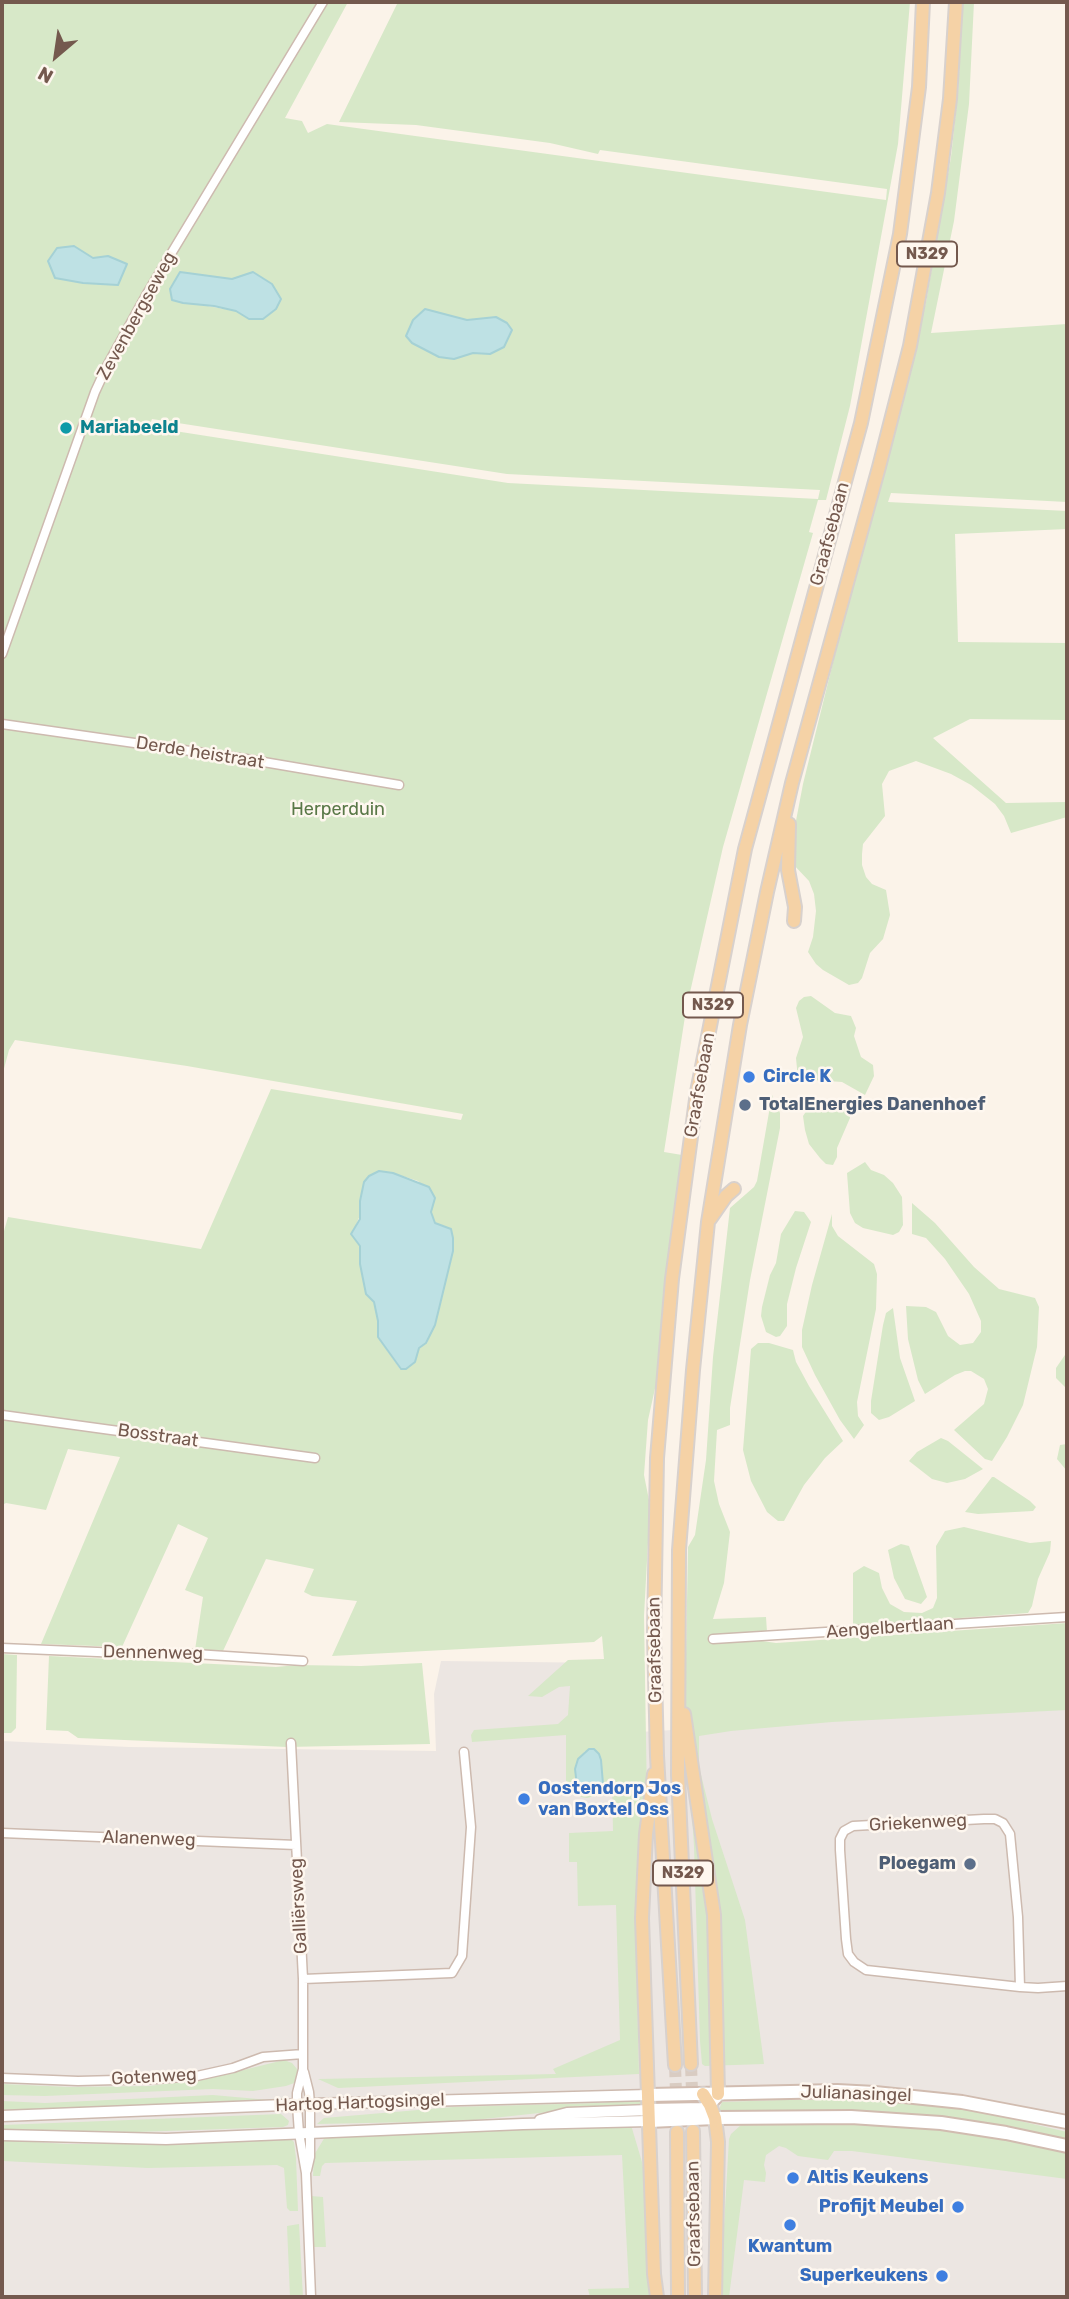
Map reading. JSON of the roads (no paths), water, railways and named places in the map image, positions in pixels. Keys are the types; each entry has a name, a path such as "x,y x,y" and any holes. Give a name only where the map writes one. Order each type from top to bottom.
{"main road":[{"name":"Graafsebaan","path":"675,2065 657,1756 654,1635 657,1458 672,1279 697,1092 745,849 861,423 900,234 919,87 923,2"},
{"name":"Graafsebaan","path":"691,2064 679,1822 679,1550 708,1222 740,1025 766,892 792,783 910,346 938,193 950,99 956,2"},
{"path":"792,783 787,850 795,907 794,921"},
{"path":"708,1222 720,1203 734,1189"},
{"name":"N329","path":"678,1683 714,1915 710,2098 718,2142 715,2297"},
{"name":"N329","path":"657,1756 646,1834 642,1919 657,2297"},
{"name":"Julianasingel","path":"649,2116 704,2109 710,2098 837,2091 911,2095 999,2108 1067,2122"},
{"name":"Hartog Hartogsingel","path":"649,2095 710,2098"},
{"name":"Julianasingel","path":"649,2116 850,2117 941,2123 1067,2146"},
{"name":"Graafsebaan","path":"693,2131 695,2297"},
{"name":"Graafsebaan","path":"677,2132 678,2297"}],"street":[{"name":"Zevenbergseweg","path":"2,653 95,392 107,366 148,292 323,2"},
{"name":"Derde heistraat","path":"2,723 246,759 398,785"},
{"name":"Bosstraat","path":"2,1415 315,1458"},
{"name":"Aengelbertlaan","path":"713,1639 1067,1617"},
{"name":"Dennenweg","path":"2,1648 195,1654 303,1661"},
{"name":"Galliërsweg","path":"291,1743 303,1979 303,2070 297,2093 299,2133 306,2173 311,2297"},
{"path":"303,1979 452,1973 461,1956 471,1827 464,1752"},
{"name":"Griekenweg","path":"1020,1987 1018,1917 1010,1833 1003,1823 995,1819 984,1819 853,1826 844,1830 840,1839 840,1850 846,1939 848,1955 854,1962 866,1970 1038,1989 1067,1986"},
{"name":"Alanenweg","path":"2,1833 296,1846"},
{"name":"Gotenweg","path":"2,2078 78,2081 197,2076 233,2068 263,2057 303,2054"},
{"name":"Galliërsweg","path":"303,2070 310,2104 310,2157 306,2173"},
{"name":"Hartog Hartogsingel","path":"2,2116 649,2095"},
{"name":"Hartog Hartogsingel","path":"2,2135 166,2139 649,2116"}],"water":[{"path":"74,246 93,258 108,256 127,264 118,285 55,278 48,261 57,248"},
{"path":"180,272 232,279 253,272 272,284 281,299 276,309 263,319 249,319 236,311 214,306 183,303 172,300 170,289"},
{"path":"425,309 467,320 496,317 507,323 512,330 504,347 490,354 473,353 454,359 439,357 412,343 406,336 413,320"},
{"path":"379,1171 393,1173 429,1187 435,1198 431,1212 435,1223 451,1229 453,1238 453,1251 435,1325 426,1343 419,1348 415,1362 406,1369 401,1369 378,1337 374,1302 366,1294 360,1264 360,1246 351,1234 360,1219 364,1182"},
{"path":"589,1749 594,1749 599,1754 603,1784 592,1792 577,1786 575,1769 578,1759"}],"tunnel":[{"path":"691,2064 693,2120"},
{"path":"675,2065 677,2120"}],"place":[{"name":"Mariabeeld","path":"66,428"},
{"name":"Circle K","path":"749,1077"},
{"name":"TotalEnergies Danenhoef","path":"745,1105"},
{"name":"Oostendorp Jos van Boxtel Oss","path":"524,1799"},
{"name":"Ploegam","path":"970,1864"},
{"name":"Altis Keukens","path":"793,2178"},
{"name":"Profijt Meubel","path":"958,2207"},
{"name":"Kwantum","path":"790,2225"},
{"name":"Superkeukens","path":"942,2276"}],"park label":[{"name":"Herperduin","path":"338,810"}]}
